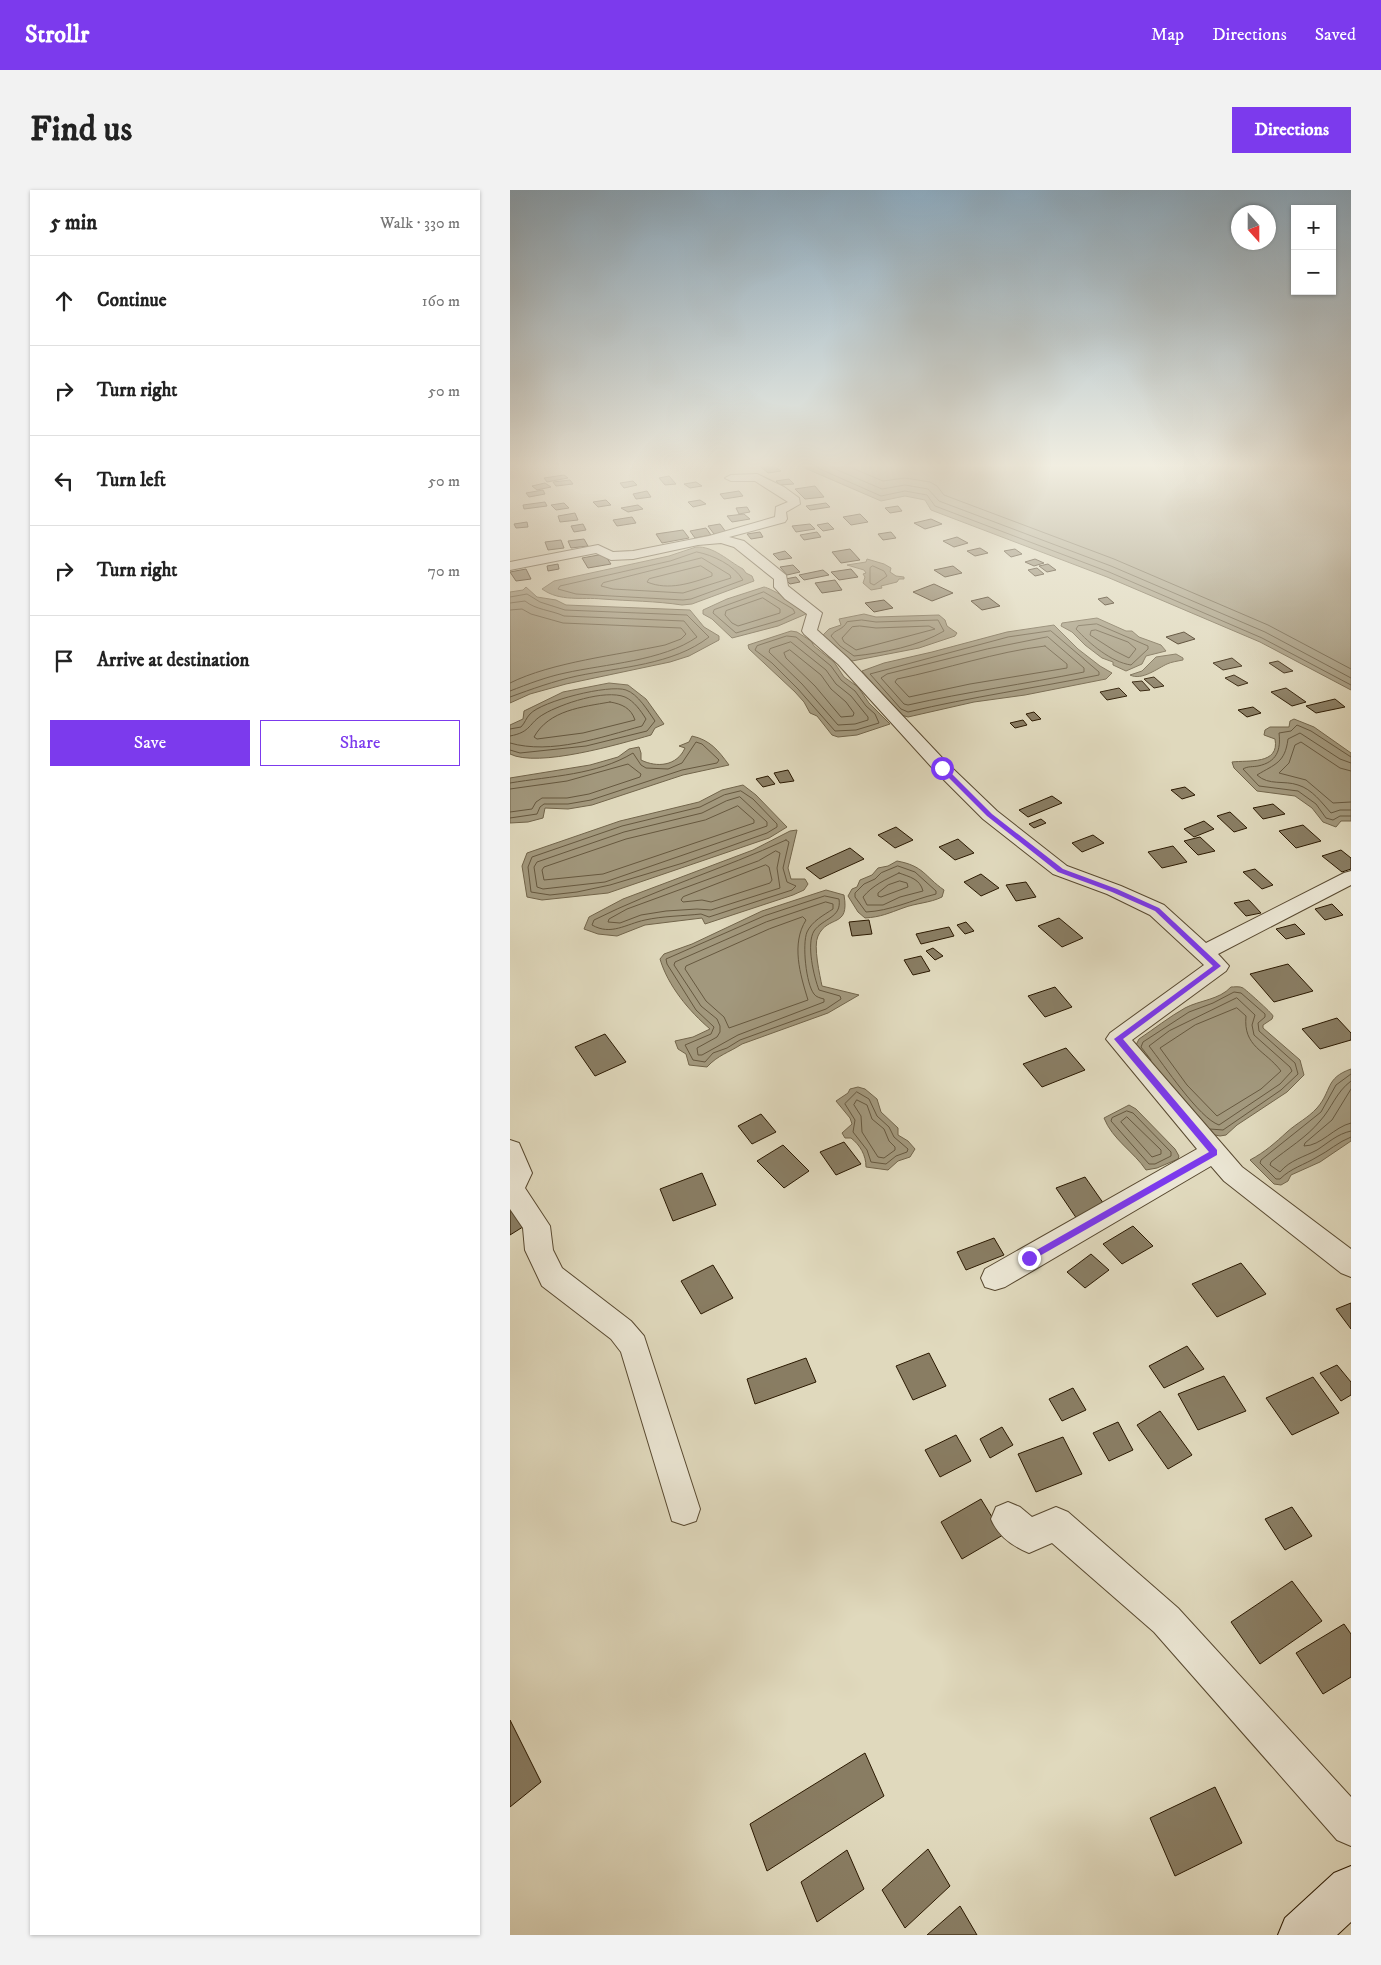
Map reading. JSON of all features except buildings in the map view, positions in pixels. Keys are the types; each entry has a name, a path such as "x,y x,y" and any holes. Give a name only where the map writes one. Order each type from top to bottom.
{"main road":[{"path":"1302,1935 1351,1890"}],"street":[{"path":"510,566 598,549 611,556 633,555 669,547"},
{"path":"743,547 781,578 781,587 790,596 815,613 809,631 844,661 942,768 990,815 1060,870 1114,890 1157,910 1218,966 1118,1039 1233,1174 1351,1265"},
{"path":"1204,954 1351,878"},
{"path":"510,1150 519,1173 511,1191 536,1226 539,1250 552,1277 621,1330 634,1345 684,1509"},
{"path":"995,1278 1214,1152"},
{"path":"1008,1519 1029,1536 1056,1524 1166,1620 1351,1826"}],"water":[{"path":"695,547 704,547 721,555 743,569 752,576 754,581 692,604 682,605 571,598 556,596 542,589 554,581 669,556"},
{"path":"1029,547 1351,547 1351,690 1260,642 1107,577"},
{"path":"867,559 884,564 891,568 890,572 896,576 904,577 904,579 881,586 882,588 871,590 863,583 865,577 863,574 866,573 864,570 847,565 866,562"},
{"path":"526,587 537,597 556,600 566,605 690,610 704,627 719,636 719,640 689,656 670,662 566,684 530,694 510,703 510,592 523,590"},
{"path":"764,587 786,598 806,614 778,626 732,638 712,619 703,614 703,610 727,599"},
{"path":"864,614 876,617 939,615 945,620 947,626 957,633 955,636 919,648 852,661 829,643 823,635 829,629 841,625 839,619"},
{"path":"1097,618 1126,631 1132,631 1139,637 1161,645 1166,651 1146,656 1142,664 1126,671 1113,665 1113,662 1102,658 1072,632 1061,626 1062,623"},
{"path":"1054,625 1078,649 1112,673 1106,679 1025,695 974,702 908,717 898,714 862,671 884,663 1007,632"},
{"path":"791,631 797,632 811,641 814,646 834,662 844,677 858,687 869,703 890,724 857,735 838,737 832,735 817,716 810,713 804,702 795,692 749,649 748,645"},
{"path":"1176,654 1183,658 1183,660 1169,663 1145,675 1130,675 1142,671 1156,657"},
{"path":"609,683 628,685 646,699 664,724 655,728 651,735 620,744 559,757 523,758 510,754 510,725 523,719 524,711 563,692"},
{"path":"1294,719 1314,727 1351,753 1351,821 1341,821 1336,827 1323,822 1312,808 1295,796 1257,791 1234,768 1232,762 1261,760 1273,753 1275,739 1264,735 1265,730 1270,727 1289,727 1290,721"},
{"path":"692,736 704,740 713,746 729,765 683,775 592,805 568,809 545,808 543,818 528,822 510,823 510,778 590,765 618,757 629,749 639,747 641,760 653,764 666,764 677,759 685,748 679,746 689,742"},
{"path":"743,785 756,795 787,827 769,838 608,893 542,900 527,897 522,866 527,853 620,821 699,802 722,790"},
{"path":"797,830 788,868 791,879 805,879 808,884 804,890 705,924 702,918 645,925 617,936 598,934 584,929 589,917 623,899 753,850 790,831"},
{"path":"897,861 906,863 923,872 944,890 942,897 880,916 865,918 858,912 848,896 852,889 857,887 860,880 872,875 878,868 888,866"},
{"path":"826,890 844,895 845,906 841,917 822,929 818,936 816,947 817,961 822,986 859,995 828,1013 742,1044 719,1057 707,1067 689,1065 686,1054 678,1049 675,1041 693,1037 710,1029 680,997 668,979 660,959 664,954 692,944 762,911"},
{"path":"1231,987 1243,988 1272,1014 1272,1019 1263,1025 1263,1028 1300,1060 1304,1075 1287,1092 1237,1125 1226,1135 1220,1136 1210,1134 1135,1047 1139,1039 1179,1012 1191,1005 1221,995"},
{"path":"1351,1069 1351,1141 1320,1162 1291,1175 1288,1181 1281,1185 1274,1184 1250,1160 1270,1147 1314,1112 1337,1076"},
{"path":"858,1087 865,1089 877,1099 881,1112 898,1128 898,1135 908,1141 915,1149 910,1157 898,1161 888,1170 866,1167 864,1154 860,1147 851,1138 845,1138 842,1133 852,1124 850,1118 836,1101 848,1093 850,1089"},
{"path":"1129,1105 1136,1109 1175,1149 1179,1156 1178,1159 1157,1168 1146,1170 1112,1132 1104,1118"}],"route":[{"path":"942,768 990,815 1060,870 1114,890 1157,910 1218,966 1118,1039 1214,1152 1029,1258"}]}
